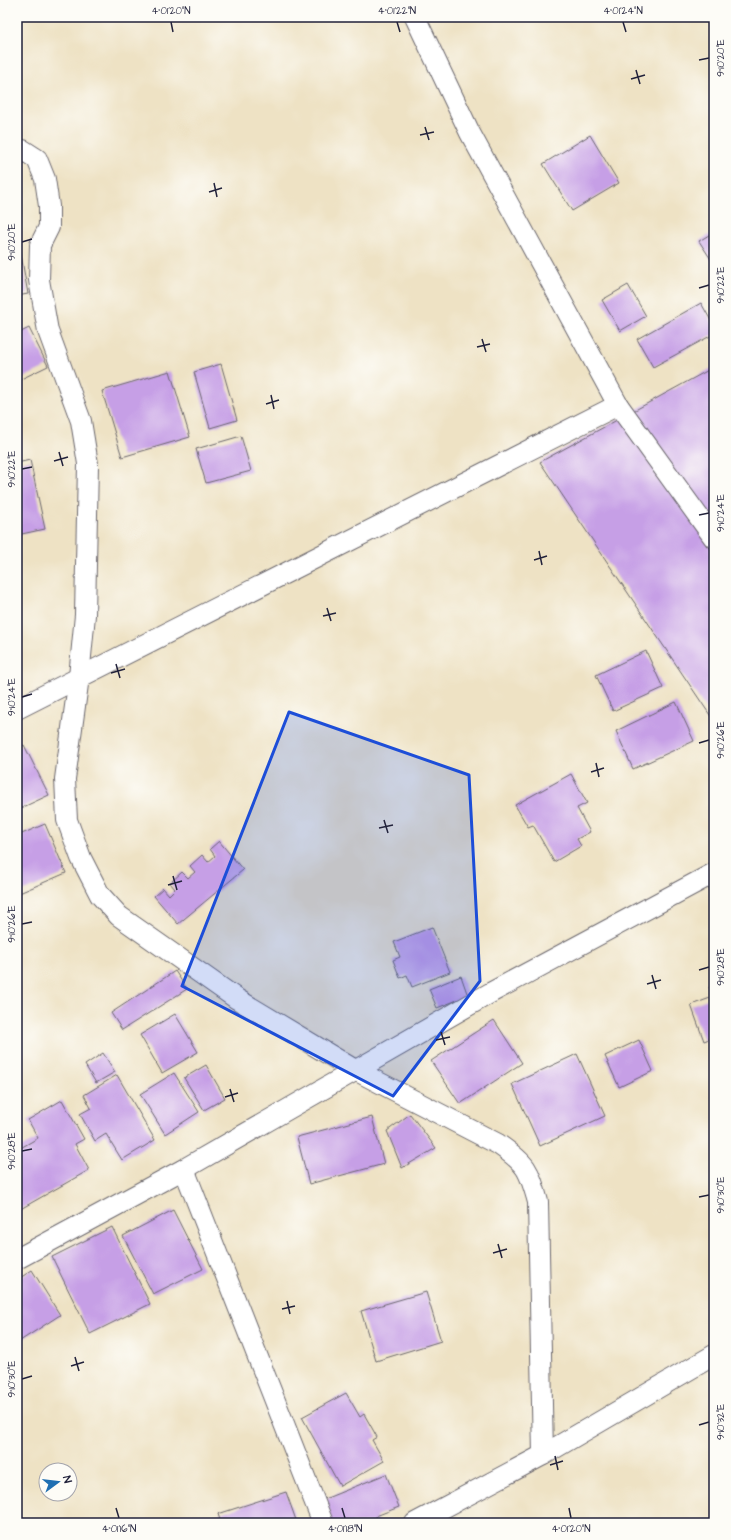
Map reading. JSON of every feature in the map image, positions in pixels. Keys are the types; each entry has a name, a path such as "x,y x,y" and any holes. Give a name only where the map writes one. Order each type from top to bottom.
{"street":[{"path":"414,17 470,133 618,406 714,538"},
{"path":"17,149 23,150 37,159 45,179 49,206 49,227 40,245 39,280 48,331 81,421 88,464 85,615 79,677 65,779 67,820 81,858 100,895 119,916 237,999 355,1070 498,1144 518,1157 530,1174 538,1202 543,1455"},
{"path":"17,709 618,406"},
{"path":"17,1259 184,1169 492,992 714,873"},
{"path":"184,1169 323,1523"},
{"path":"415,1523 543,1455 714,1355"}],"highlighted area":[{"path":"289,712 469,775 480,981 393,1096 182,986"}],"building":[{"path":"590,135 619,183 572,211 543,164"},
{"path":"17,232 28,294 17,296"},
{"path":"714,232 714,264 699,241"},
{"path":"628,285 646,316 620,331 602,300"},
{"path":"701,303 714,326 714,334 653,367 637,339"},
{"path":"29,328 48,366 17,381 17,334"},
{"path":"221,364 237,420 210,428 194,372"},
{"path":"714,367 714,721 540,462"},
{"path":"170,371 190,437 122,457 102,391"},
{"path":"241,436 251,471 206,483 196,449"},
{"path":"30,460 45,529 17,535 17,463"},
{"path":"646,651 663,688 613,711 596,675"},
{"path":"676,702 694,741 633,769 616,731"},
{"path":"24,745 49,795 17,810 17,748"},
{"path":"571,774 587,803 577,808 590,832 577,839 581,846 554,862 533,825 528,827 515,805"},
{"path":"45,824 66,873 17,894 17,836"},
{"path":"219,841 243,870 178,924 154,896 163,888 169,895 175,889 170,883 182,872 188,878 195,872 190,866 202,855 208,862 215,856 210,849"},
{"path":"432,927 450,972 412,987 407,975 400,978 393,960 400,957 394,942"},
{"path":"175,971 187,989 122,1030 111,1013"},
{"path":"461,976 468,996 437,1008 429,989"},
{"path":"714,985 714,1037 704,1041 691,1005 713,997 709,987"},
{"path":"175,1014 198,1052 162,1073 140,1035"},
{"path":"494,1020 522,1063 460,1104 431,1061"},
{"path":"639,1040 653,1071 619,1087 605,1056"},
{"path":"103,1053 115,1072 96,1083 85,1065"},
{"path":"577,1054 605,1116 540,1146 512,1084"},
{"path":"206,1065 225,1098 204,1110 184,1078"},
{"path":"174,1073 199,1112 165,1134 140,1094"},
{"path":"117,1075 155,1140 122,1160 106,1134 95,1141 80,1114 91,1108 84,1095"},
{"path":"62,1100 84,1139 75,1144 89,1170 17,1211 17,1150 38,1138 28,1120"},
{"path":"410,1114 436,1148 402,1168 387,1131"},
{"path":"372,1117 384,1164 309,1184 297,1137"},
{"path":"173,1210 203,1269 153,1294 123,1236"},
{"path":"112,1227 150,1304 90,1334 52,1257"},
{"path":"32,1270 60,1315 20,1341 17,1336 17,1280"},
{"path":"426,1292 441,1341 376,1361 361,1311"},
{"path":"346,1393 360,1417 364,1414 377,1437 372,1440 384,1461 340,1486 302,1417"},
{"path":"386,1474 399,1507 376,1516 378,1523 332,1523 322,1500"},
{"path":"286,1492 297,1523 221,1523 218,1514"}]}
